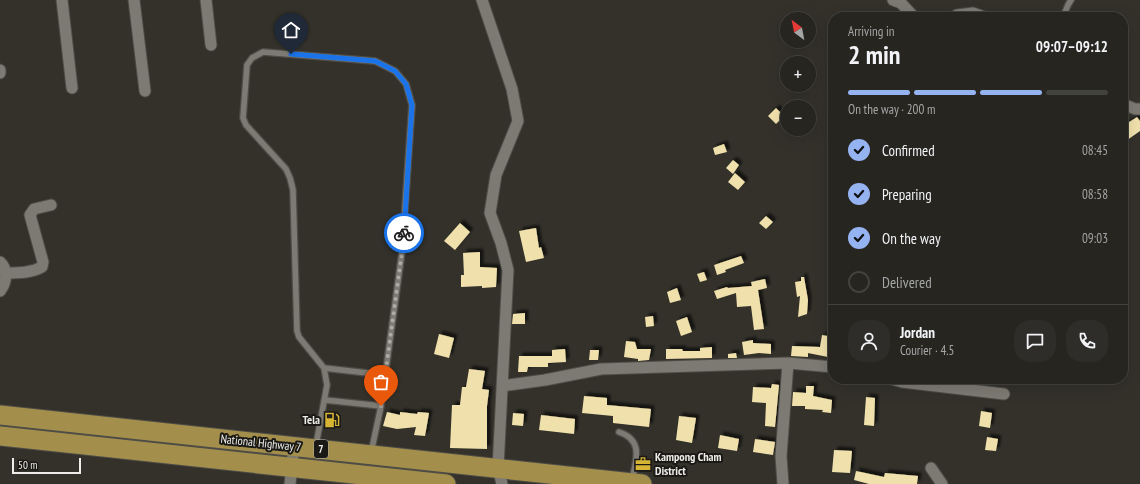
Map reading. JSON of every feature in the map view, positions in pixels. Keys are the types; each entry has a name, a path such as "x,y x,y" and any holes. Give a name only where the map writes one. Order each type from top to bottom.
{"highway":[{"name":"National Highway 7","path":"0,415 448,462 500,476 637,483"},
{"name":"National Highway 7","path":"0,436 446,484"}],"street":[{"path":"62,0 72,88"},
{"path":"134,0 145,91"},
{"path":"206,0 212,45"},
{"path":"482,0 512,89 518,121 496,175 490,213 501,243 508,270 502,386 500,476"},
{"path":"893,0 901,3 909,12"},
{"path":"1128,106 1140,109"},
{"path":"6,273 21,273 37,270 42,267 44,262 30,215 34,209 51,205"},
{"path":"0,262 6,273 0,291"},
{"path":"502,386 545,380 601,369 788,363 828,367"},
{"path":"783,484 781,456 788,363"},
{"path":"919,384 1004,394"},
{"path":"290,484 294,446"},
{"path":"446,484 448,462"},
{"path":"931,468 942,484"}],"lane":[{"path":"1065,12 1071,0"},
{"path":"315,448 327,385 324,368 299,337 297,330 293,190 286,169 246,126 243,118 248,66 252,58 263,52 375,61 395,71 406,84 412,105 402,252 381,406 371,455"},
{"path":"324,368 385,374"},
{"path":"325,400 381,406"},
{"path":"619,432 626,434 636,447 638,455 637,483"}],"building":[{"path":"776,108 780,112 780,120 776,124 768,116"},
{"path":"1137,117 1140,121 1140,131 1128,139 1128,123"},
{"path":"724,144 727,152 715,155 713,148"},
{"path":"733,160 739,165 733,174 726,168"},
{"path":"735,173 745,182 738,190 728,182"},
{"path":"766,216 773,222 766,229 759,223"},
{"path":"460,223 470,232 455,250 444,241"},
{"path":"536,228 539,248 541,247 544,258 526,262 519,231"},
{"path":"480,252 480,267 497,268 496,287 461,287 461,275 464,275 463,253"},
{"path":"741,256 744,263 725,270 726,272 717,275 714,265"},
{"path":"704,272 707,280 700,282 697,274"},
{"path":"801,277 804,277 808,300 807,314 798,317 800,296 797,297 795,282 801,281"},
{"path":"765,279 767,288 758,290 764,329 754,330 751,306 737,307 736,293 717,299 714,291 727,287 752,286 751,282"},
{"path":"677,288 681,300 670,303 667,292"},
{"path":"525,313 525,324 512,324 513,314"},
{"path":"653,316 654,326 646,327 645,317"},
{"path":"687,317 692,332 681,336 676,321"},
{"path":"439,334 454,338 449,358 434,354"},
{"path":"822,335 828,336 828,357 808,353 808,357 791,356 792,346 820,347"},
{"path":"753,340 753,343 771,344 771,354 759,353 744,355 742,342"},
{"path":"626,341 635,342 637,349 651,349 649,360 638,361 638,359 624,357"},
{"path":"712,347 712,358 666,359 666,349 700,351 700,348"},
{"path":"565,349 566,362 548,363 548,367 528,367 527,372 518,372 519,356 552,356 552,350"},
{"path":"590,350 599,350 598,360 589,360"},
{"path":"736,353 737,358 728,358 728,354"},
{"path":"469,369 485,371 482,389 489,390 487,406 487,449 450,448 452,405 460,405 462,387 466,387"},
{"path":"772,384 779,385 775,427 765,426 766,403 752,402 753,387 771,388"},
{"path":"806,386 814,386 813,396 832,400 831,413 822,412 823,410 805,409 805,406 792,406 793,392 806,393"},
{"path":"584,396 607,398 607,405 651,409 649,427 613,423 613,416 582,413"},
{"path":"866,397 875,398 874,426 864,425"},
{"path":"981,411 992,413 990,428 979,426"},
{"path":"387,412 400,415 400,412 417,414 418,412 429,413 425,436 414,435 416,427 397,429 383,426"},
{"path":"513,413 524,414 523,426 512,425"},
{"path":"541,415 575,419 574,434 539,430"},
{"path":"679,416 696,418 692,443 676,440"},
{"path":"720,435 739,439 737,451 718,448"},
{"path":"987,437 998,439 996,451 985,450"},
{"path":"755,439 775,442 773,455 753,452"},
{"path":"834,450 852,451 850,473 832,472"},
{"path":"856,471 884,477 885,473 918,476 917,484 869,484 854,480"}],"way so far":[{"path":"381,406 404,233"}],"place":[{"name":"Tela","path":"332,420"},
{"name":"Kampong Cham District","path":"643,464"}],"route":[{"path":"291,54 375,61 395,71 406,84 412,105 404,233"}]}
